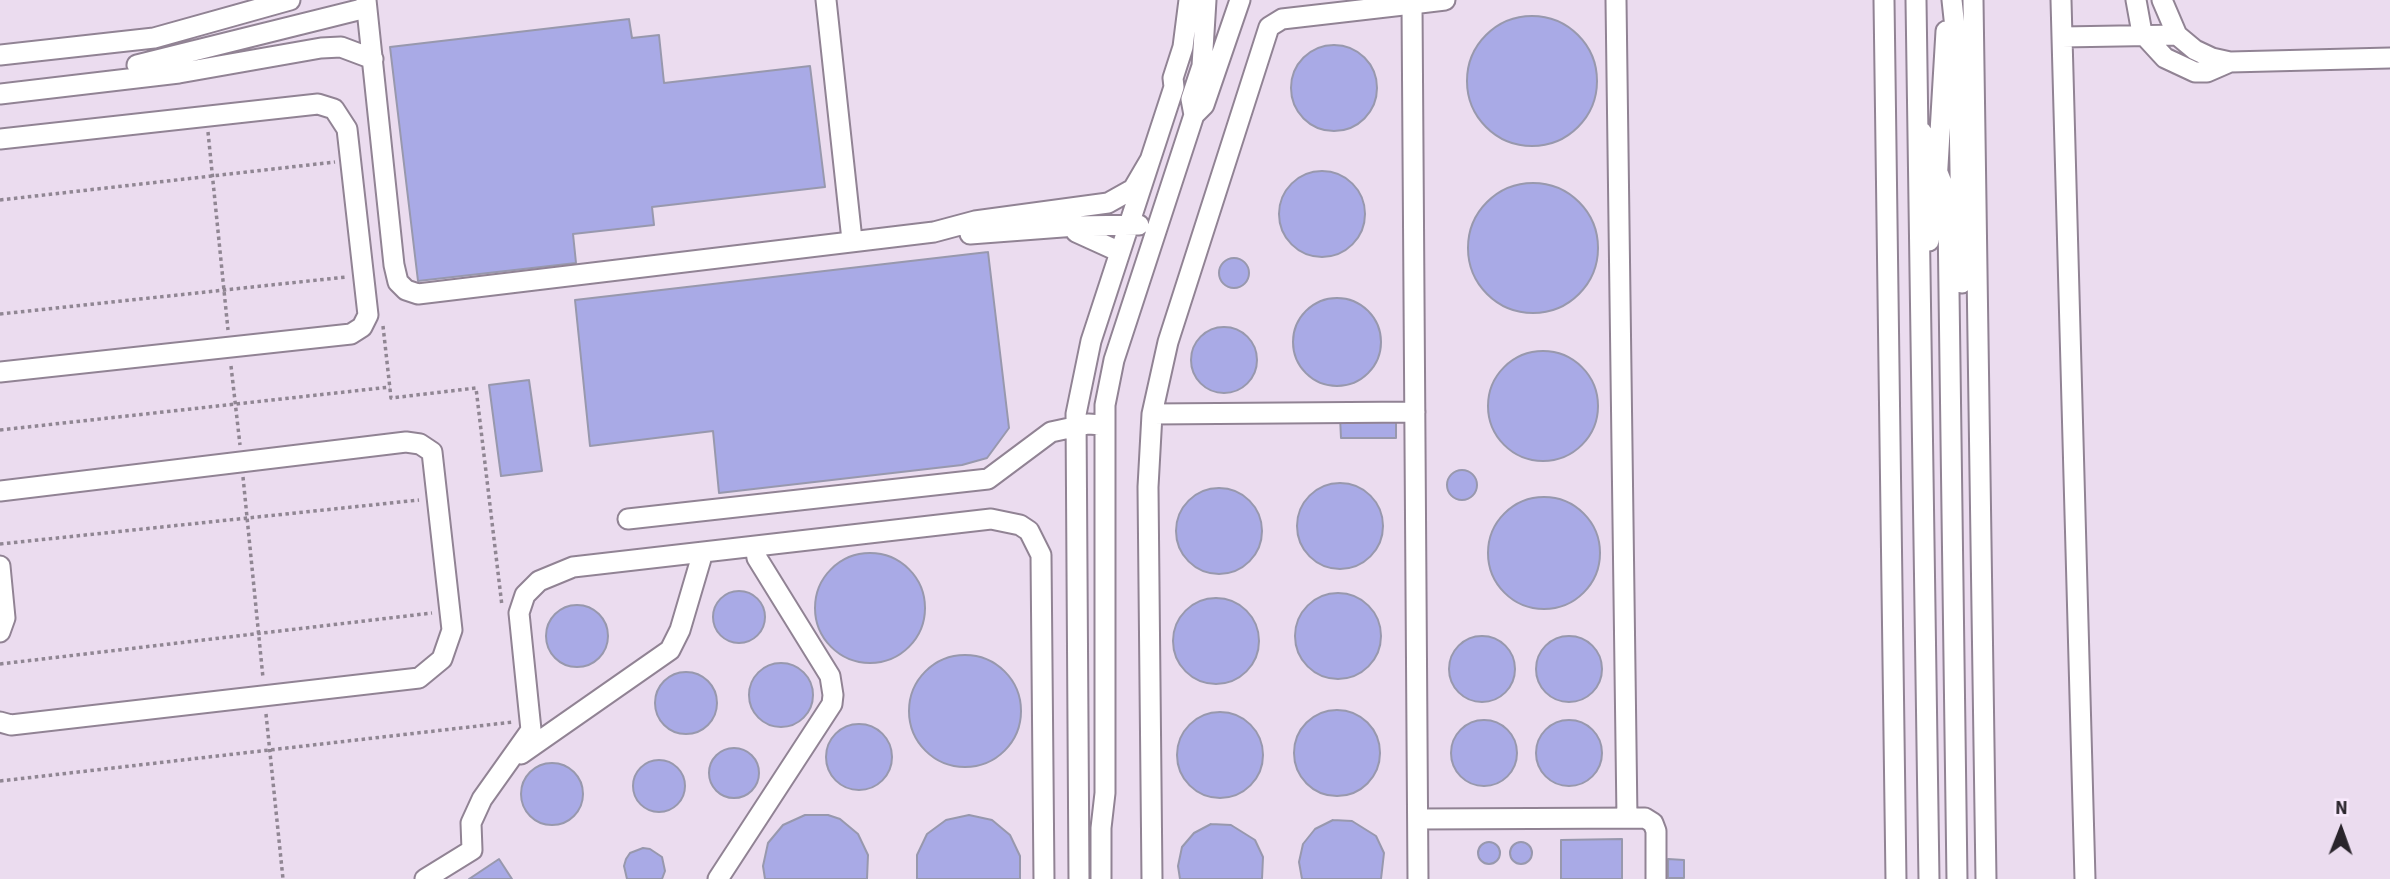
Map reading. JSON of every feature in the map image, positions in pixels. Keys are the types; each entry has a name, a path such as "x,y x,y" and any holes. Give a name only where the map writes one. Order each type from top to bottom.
{"street":[{"path":"0,55 154,38 290,0"},
{"path":"826,0 852,240"},
{"path":"1101,879 1101,828 1105,793 1103,425 1142,223 1150,160 1174,86 1173,78 1183,47 1189,0"},
{"path":"1079,879 1075,426 1091,341 1120,252 1142,223 1163,208 1194,115 1204,104 1240,0"},
{"path":"1152,879 1148,487 1152,414 1168,342 1269,27 1282,19 1445,0"},
{"path":"1616,0 1627,818"},
{"path":"1884,0 1896,879"},
{"path":"1916,0 1929,879"},
{"path":"1921,305 1938,168 1950,0"},
{"path":"1950,0 1960,127 1964,396 1959,432 1952,450"},
{"path":"1973,0 1986,879"},
{"path":"2061,0 2085,879"},
{"path":"2136,0 2137,20 2144,36 2159,52 2183,69 2207,72 2230,62"},
{"path":"2162,0 2177,35 2195,50 2230,62 2390,58"},
{"path":"0,82 154,63 366,4 394,265 398,282 406,290 418,294 934,232 975,221 1062,210 1121,198 1133,189 1150,160"},
{"path":"1412,4 1418,879"},
{"path":"1174,86 1183,81 1208,6"},
{"path":"1194,115 1191,99 1202,66 1208,6"},
{"path":"2062,37 2177,35"},
{"path":"0,94 180,73 321,48 341,47 373,59"},
{"path":"0,139 318,104 334,109 345,121 368,315 362,327 351,334 0,372"},
{"path":"1918,125 1938,168 1946,194 1948,217 1957,879"},
{"path":"1062,210 1118,209 1142,223"},
{"path":"934,232 962,234 1142,223"},
{"path":"1051,227 1099,240 1120,252"},
{"path":"1152,414 1415,412"},
{"path":"628,519 988,479 999,473 1011,459 1051,432 1075,426 1103,425"},
{"path":"0,491 406,442 421,444 432,452 452,630 442,659 419,678 11,725 0,722"},
{"path":"436,876 472,850 471,823 482,799 527,738 532,722 519,612 525,595 539,581 573,567 991,519 1020,525 1029,531 1041,555 1044,879"},
{"path":"718,879 832,704 833,695 830,676 757,558 755,546"},
{"path":"511,761 670,650 680,630 703,552"},
{"path":"0,566 5,618 0,632"},
{"path":"1418,819 1646,818 1655,827 1656,878"}],"path":[{"path":"0,200 351,161"},
{"path":"0,314 364,275"},
{"path":"383,324 391,398 477,388 502,611"},
{"path":"0,430 390,387"},
{"path":"0,544 437,498"},
{"path":"0,664 450,611"},
{"path":"0,781 515,722"}],"building":[{"path":"1532,16 1557,21 1578,35 1592,56 1597,81 1592,106 1578,127 1557,141 1532,146 1507,141 1486,127 1472,106 1467,81 1472,56 1486,35 1507,21"},
{"path":"629,19 632,38 659,35 664,83 810,66 825,187 652,207 654,225 573,234 576,263 418,281 390,47"},
{"path":"1334,45 1358,52 1370,64 1377,88 1370,112 1358,124 1334,131 1310,124 1298,112 1291,88 1298,64 1310,52"},
{"path":"1322,171 1346,178 1358,190 1365,214 1358,238 1346,250 1322,257 1298,250 1286,238 1279,214 1286,190 1298,178"},
{"path":"1533,183 1558,188 1579,202 1593,223 1598,248 1593,273 1579,294 1558,308 1533,313 1508,308 1487,294 1473,273 1468,248 1473,223 1487,202 1508,188"},
{"path":"988,252 1009,428 987,458 962,465 719,493 713,431 590,446 575,300"},
{"path":"1234,258 1244,263 1249,273 1244,283 1234,288 1224,283 1219,273 1224,263"},
{"path":"1337,298 1362,305 1374,317 1381,342 1374,367 1362,379 1337,386 1312,379 1300,367 1293,342 1300,317 1312,305"},
{"path":"1224,327 1237,330 1247,337 1254,347 1257,360 1254,373 1247,383 1237,390 1224,393 1211,390 1201,383 1194,373 1191,360 1194,347 1201,337 1211,330"},
{"path":"1543,351 1564,355 1582,367 1594,385 1598,406 1594,427 1582,445 1564,457 1543,461 1522,457 1504,445 1492,427 1488,406 1492,385 1504,367 1522,355"},
{"path":"529,380 542,471 501,476 489,385"},
{"path":"1340,417 1396,417 1396,438 1341,438"},
{"path":"1462,470 1472,475 1477,485 1472,495 1462,500 1452,495 1447,485 1452,475"},
{"path":"1340,483 1364,490 1376,502 1383,526 1376,550 1364,562 1340,569 1316,562 1304,550 1297,526 1304,502 1316,490"},
{"path":"1219,488 1243,495 1255,507 1262,531 1255,555 1243,567 1219,574 1195,567 1183,555 1176,531 1183,507 1195,495"},
{"path":"1544,497 1566,501 1584,513 1596,531 1600,553 1596,575 1584,593 1566,605 1544,609 1522,605 1504,593 1492,575 1488,553 1492,531 1504,513 1522,501"},
{"path":"870,553 891,557 909,569 921,587 925,608 921,629 909,647 891,659 870,663 849,659 831,647 819,629 815,608 819,587 831,569 849,557"},
{"path":"739,591 758,598 765,617 758,636 739,643 720,636 713,617 720,598"},
{"path":"1338,593 1362,600 1374,612 1381,636 1374,660 1362,672 1338,679 1314,672 1302,660 1295,636 1302,612 1314,600"},
{"path":"1216,598 1240,605 1252,617 1259,641 1252,665 1240,677 1216,684 1192,677 1180,665 1173,641 1180,617 1192,605"},
{"path":"577,605 589,607 599,614 606,624 606,648 599,658 589,665 577,667 565,665 555,658 548,648 546,636 548,624 555,614 565,607"},
{"path":"1482,636 1495,639 1505,646 1512,656 1515,669 1512,682 1505,692 1495,699 1482,702 1469,699 1459,692 1452,682 1449,669 1452,656 1459,646 1469,639"},
{"path":"1569,636 1582,639 1592,646 1599,656 1602,669 1599,682 1592,692 1582,699 1569,702 1556,699 1546,692 1539,682 1536,669 1539,656 1546,646 1556,639"},
{"path":"965,655 986,659 1005,671 1017,690 1021,711 1017,732 1005,751 986,763 965,767 944,763 925,751 913,732 909,711 913,690 925,671 944,659"},
{"path":"775,663 787,663 804,672 811,683 811,707 804,718 787,727 775,727 763,722 754,713 749,701 749,689 754,677 763,668"},
{"path":"680,672 692,672 708,681 715,691 715,715 708,725 692,734 680,734 669,729 660,720 655,709 655,697 660,686 669,677"},
{"path":"1337,710 1361,717 1373,729 1380,753 1373,777 1361,789 1337,796 1313,789 1301,777 1294,753 1301,729 1313,717"},
{"path":"1220,712 1244,719 1256,731 1263,755 1256,779 1244,791 1220,798 1196,791 1184,779 1177,755 1184,731 1196,719"},
{"path":"1484,720 1497,723 1507,730 1514,740 1517,753 1514,766 1507,776 1497,783 1484,786 1471,783 1461,776 1454,766 1451,753 1454,740 1461,730 1471,723"},
{"path":"1569,720 1582,723 1592,730 1599,740 1602,753 1599,766 1592,776 1582,783 1569,786 1556,783 1546,776 1539,766 1536,753 1539,740 1546,730 1556,723"},
{"path":"859,724 872,727 882,734 889,744 892,757 889,770 882,780 872,787 859,790 846,787 836,780 829,770 826,757 829,744 836,734 846,727"},
{"path":"734,748 752,755 759,773 752,791 734,798 716,791 709,773 716,755"},
{"path":"659,760 669,762 677,768 683,776 683,796 677,804 669,810 659,812 649,810 641,804 635,796 633,786 635,776 641,768 649,762"},
{"path":"546,763 558,763 574,772 581,782 581,806 574,816 558,825 546,825 535,820 526,811 521,800 521,788 526,777 535,768"},
{"path":"805,815 828,815 840,819 858,834 868,855 867,879 765,879 763,866 768,843 783,825"},
{"path":"969,815 992,820 1010,835 1020,856 1020,879 917,879 917,855 927,834 946,820"},
{"path":"1333,820 1352,821 1376,836 1384,853 1381,879 1302,879 1299,862 1303,844 1315,829"},
{"path":"1211,824 1231,825 1255,840 1263,857 1262,879 1180,879 1178,866 1182,847 1194,833"},
{"path":"1622,839 1622,879 1561,879 1561,840"},
{"path":"1485,842 1493,842 1500,849 1500,857 1493,864 1485,864 1478,857 1478,849"},
{"path":"1521,842 1529,845 1532,853 1529,861 1521,864 1513,861 1510,853 1513,845"},
{"path":"643,848 662,857 665,871 662,879 627,879 624,866 626,859 630,853"},
{"path":"499,859 512,879 469,879"},
{"path":"1668,859 1684,860 1684,878 1668,878"}]}
